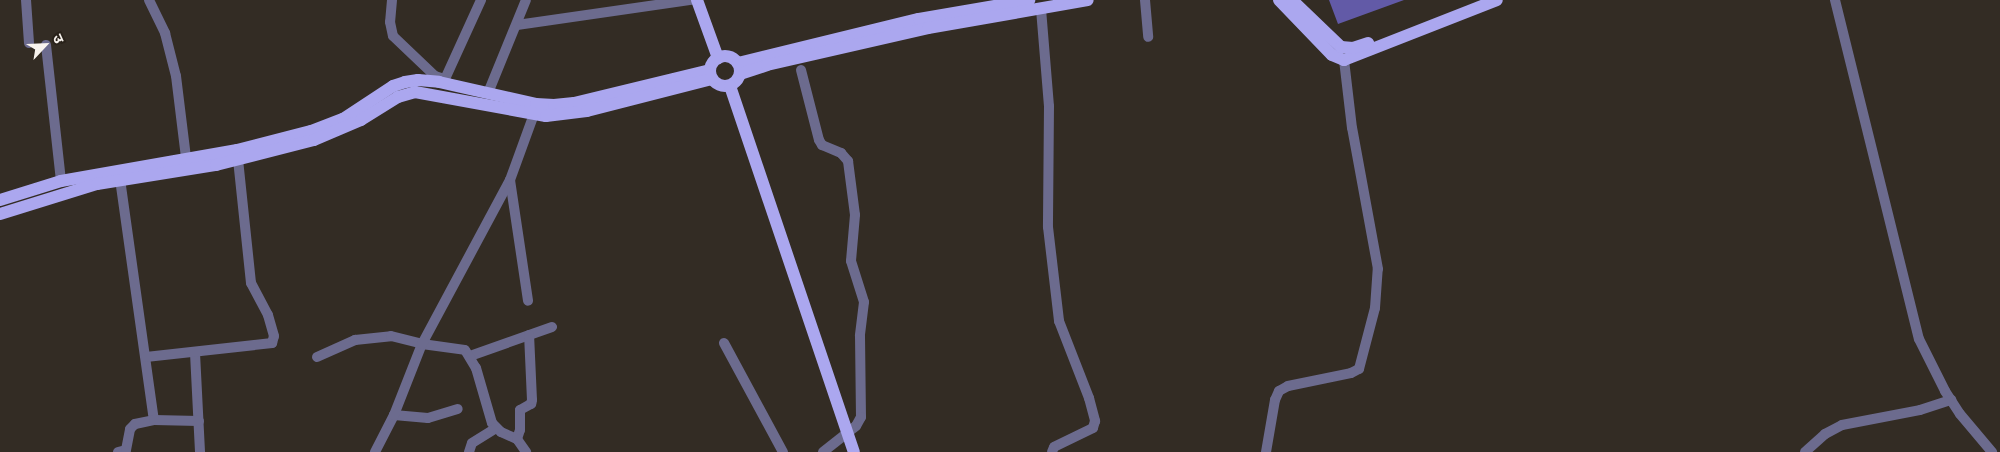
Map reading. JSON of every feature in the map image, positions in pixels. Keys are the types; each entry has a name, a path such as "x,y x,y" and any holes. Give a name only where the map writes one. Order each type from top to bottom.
{"main road":[{"path":"696,0 718,58"},
{"path":"739,68 919,20 1029,0"},
{"path":"739,68 767,66 928,28 1088,0"},
{"path":"1279,0 1332,55 1344,60 1497,0"},
{"path":"1292,0 1337,44 1353,48 1480,0"},
{"path":"729,56 739,68 738,80 730,86 718,85 711,75 711,65 718,58 729,56"},
{"path":"0,200 61,181 237,150 330,126 393,86 405,82 418,80 439,82 536,104 554,105 574,103 711,75"},
{"path":"0,214 120,179 216,165 314,140 362,120 398,97 414,92 546,116 587,111 711,75"},
{"path":"730,86 854,452"}],"street":[{"path":"26,0 29,42"},
{"path":"148,0 165,33 176,76 186,158"},
{"path":"392,0 390,22 393,36 435,76 445,79 481,0"},
{"path":"488,93 526,0"},
{"path":"517,25 691,0"},
{"path":"1145,0 1148,37"},
{"path":"1835,0 1919,339 1933,370 1951,400 1986,449"},
{"path":"1042,9 1049,106 1048,227 1059,322 1095,421 1092,428 1054,447 1052,452"},
{"path":"46,46 61,181"},
{"path":"1266,452 1275,400 1279,391 1288,386 1351,373 1359,369 1376,308 1378,269 1352,128 1344,60"},
{"path":"801,70 819,140 822,144 845,156 851,180 855,215 851,261 864,302 860,336 860,423 823,452"},
{"path":"375,452 394,415 422,344 510,180 534,114"},
{"path":"146,358 269,344 274,340 268,315 251,283 238,159"},
{"path":"120,179 154,420"},
{"path":"510,180 528,302"},
{"path":"470,356 552,326"},
{"path":"517,439 520,430 520,410 532,403 529,335"},
{"path":"317,357 363,338 400,336 422,344 465,350 476,368 492,423 496,428 517,439 526,452"},
{"path":"724,343 783,452"},
{"path":"195,353 200,452"},
{"path":"1806,452 1825,434 1842,425 1920,410 1951,400"},
{"path":"394,415 428,418 458,410"},
{"path":"118,452 126,450 128,446 131,426 154,420 199,421"},
{"path":"469,452 472,443 496,428"}],"shaded area":[{"path":"1329,0 1404,0 1338,24"}]}
